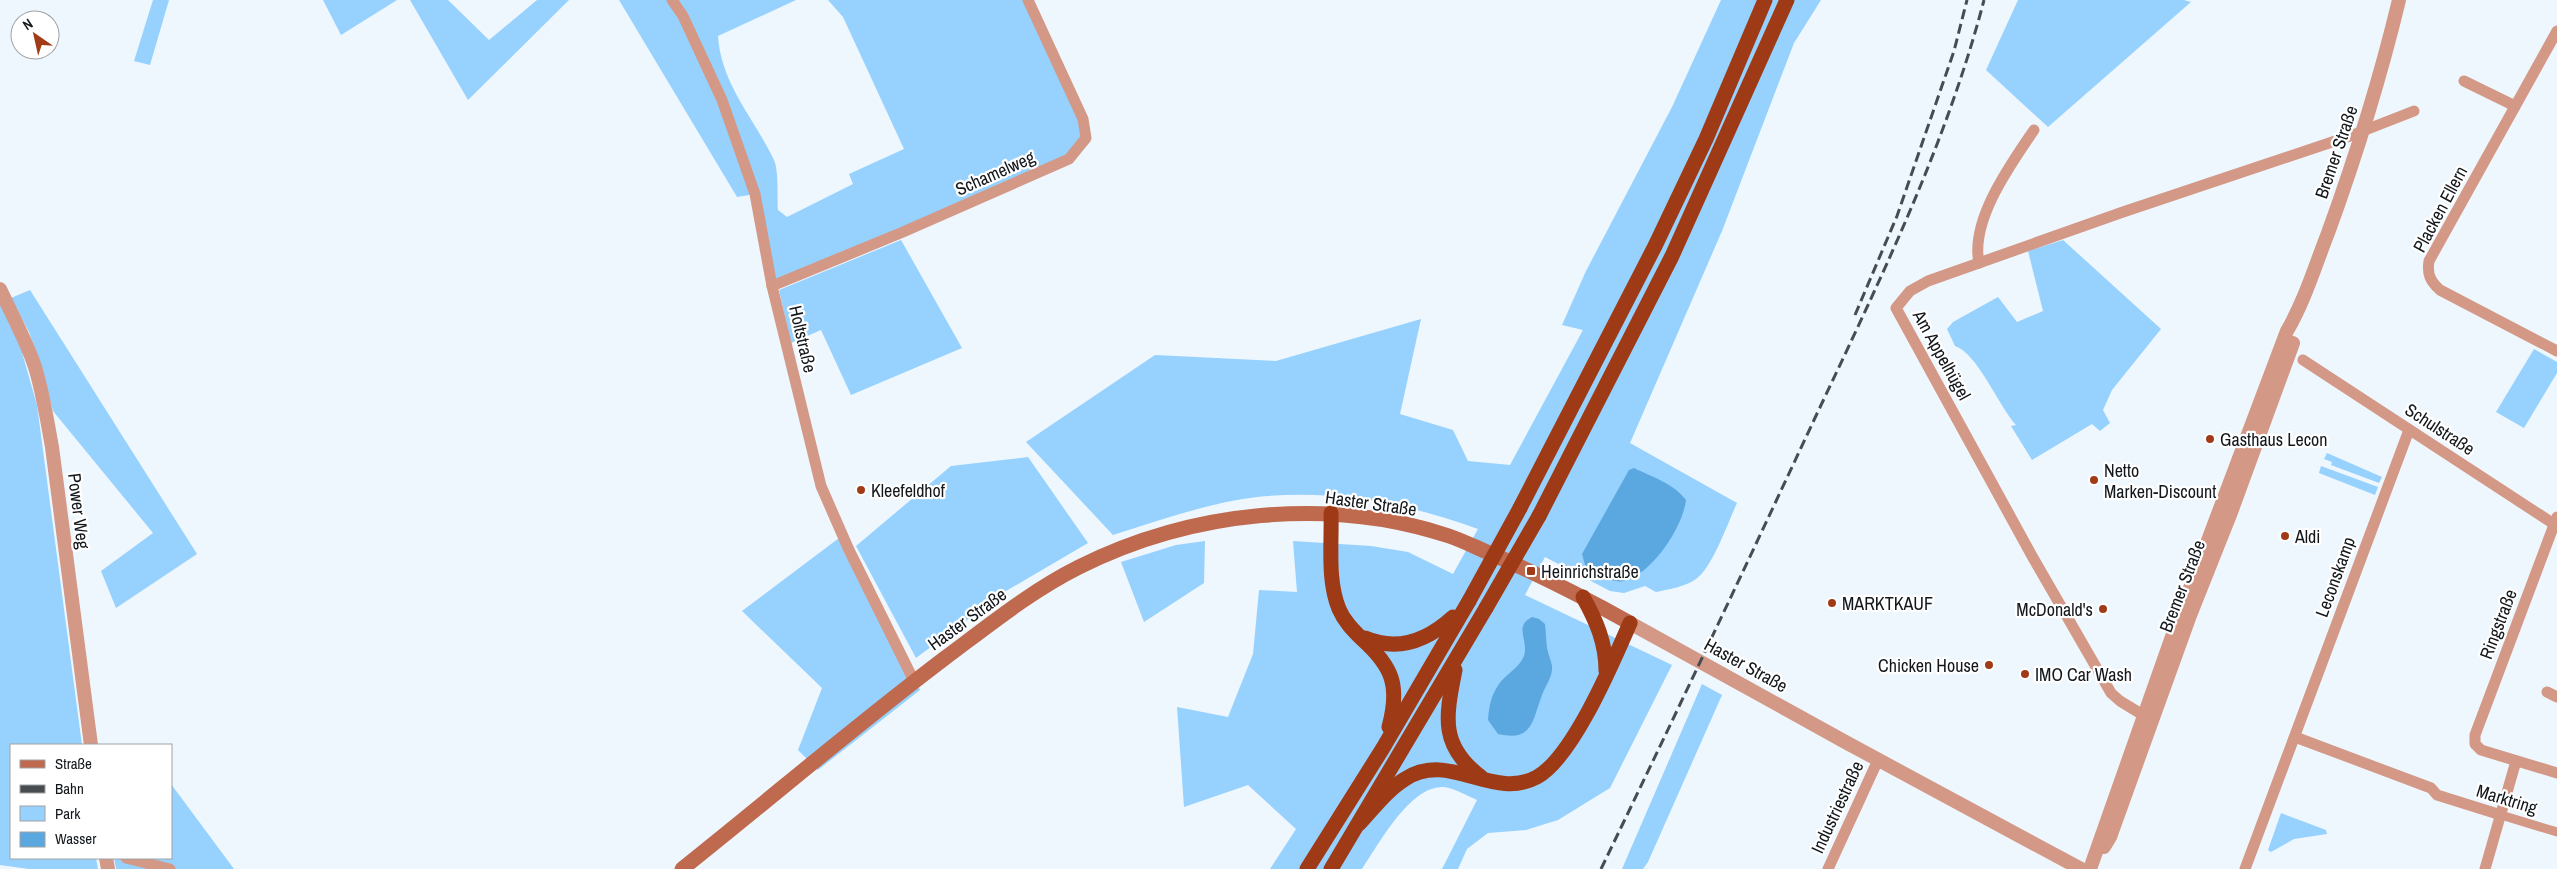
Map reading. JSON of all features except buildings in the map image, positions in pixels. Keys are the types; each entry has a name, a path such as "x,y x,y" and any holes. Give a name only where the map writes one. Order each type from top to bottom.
{"highway":[{"path":"1307,869 1383,748 1520,508 1655,246 1706,139 1765,0"},
{"path":"1331,869 1457,660 1539,516 1672,256 1766,51 1787,0"},
{"path":"1766,51 1797,0"},
{"path":"1331,513 1332,581 1339,609 1350,627 1377,653 1391,674 1395,689 1393,712 1383,748"},
{"path":"1583,597 1600,631 1606,655 1606,672"},
{"path":"1359,636 1376,643 1416,642 1438,632 1468,601"},
{"path":"1359,824 1405,779 1428,768 1447,770 1500,783 1519,784 1537,777 1557,762 1578,730 1630,622"},
{"path":"1457,660 1446,711 1448,733 1467,766 1484,779"}],"main road":[{"name":"Haster Straße","path":"682,869 914,681 1050,583 1140,540 1216,522 1259,516 1331,513 1392,521 1450,536 1583,597 1630,622"}],"street":[{"name":"Holtstraße","path":"672,0 683,16 722,100 755,194 772,286 821,486 849,550 914,681"},
{"name":"Schamelweg","path":"772,286 903,232 1069,159 1086,138 1083,119 1028,0"},
{"name":"Bremer Straße","path":"2090,869 2169,645 2287,331 2298,313 2364,130 2386,58 2399,0"},
{"name":"Placken Ellern","path":"2557,31 2430,260 2427,271 2431,282 2440,290 2557,350"},
{"path":"2464,81 2515,106"},
{"path":"2364,130 2414,110"},
{"path":"1979,262 1978,239 1999,182 2034,130"},
{"name":"Am Appelhügel","path":"2143,716 2111,693 2032,556 1896,308 1910,291 1928,281 2364,130"},
{"name":"Power Weg","path":"0,290 22,334 34,366 44,402 52,447 91,744"},
{"name":"Bremer Straße","path":"2090,869 2110,837 2189,618 2277,388 2296,334 2298,313"},
{"name":"Schulstraße","path":"2303,360 2556,523"},
{"name":"Leconskamp","path":"2246,869 2409,430"},
{"name":"Ringstraße","path":"2516,761 2481,750 2475,744 2478,728 2556,523"},
{"name":"Haster Straße","path":"1630,622 1878,760 2082,869"},
{"name":"Marktring","path":"2295,737 2431,788 2437,795 2447,799 2557,832"},
{"name":"Industriestraße","path":"1828,869 1878,760"},
{"path":"2485,869 2516,761 2557,773"},
{"path":"130,859 170,869"}],"green space":[{"path":"153,0 169,0 150,65 134,61"},
{"path":"323,0 397,0 341,35"},
{"path":"410,0 448,0 489,40 537,0 569,0 468,100"},
{"path":"619,0 796,0 718,36 725,70 776,165 778,210 787,217 853,184 849,174 904,149 843,17 828,0 1028,0 1086,138 1069,159 772,286 755,194 737,197"},
{"path":"1721,0 1821,0 1794,43 1722,231 1630,443 1737,503 1720,544 1708,565 1696,579 1687,584 1656,592 1645,586 1624,593 1610,591 1545,557 1525,595 1672,665 1610,788 1558,820 1526,830 1488,833 1467,849 1458,869 1442,869 1477,800 1456,790 1444,787 1431,789 1419,795 1408,805 1386,832 1362,869 1270,869 1296,829 1248,785 1184,807 1177,707 1228,717 1253,654 1259,590 1297,592 1293,541 1371,546 1408,552 1453,574 1478,529 1424,512 1369,500 1314,495 1285,495 1220,503 1113,535 1026,442 1155,355 1276,361 1421,319 1400,414 1453,430 1468,461 1510,465 1583,330 1562,325 1586,271 1672,107"},
{"path":"2018,0 2184,0 2191,2 2048,127 1986,70"},
{"path":"901,240 962,348 851,395 821,330 791,343 779,290"},
{"path":"2063,240 2161,329 2112,390 2103,410 2110,423 2100,431 2092,424 2032,460 2011,426 2016,425 1980,369 1972,359 1955,346 1947,329 1953,322 1998,297 2017,322 2043,311 2028,251"},
{"path":"30,290 197,554 116,608 101,571 153,533 53,411 40,363 29,332 11,298"},
{"path":"0,301 17,335 37,405 82,744 10,744 10,859 96,859 98,869 29,869 0,865"},
{"path":"2534,349 2557,362 2557,373 2524,428 2496,412"},
{"path":"2327,453 2382,477 2379,483 2331,465 2332,462 2324,459"},
{"path":"1028,457 1088,543 1006,591 916,658 856,546 951,466"},
{"path":"2321,466 2378,487 2375,495 2319,473"},
{"path":"843,535 920,690 818,770 798,750 822,688 742,611"},
{"path":"1205,541 1204,583 1144,622 1121,562 1176,545"},
{"path":"1702,684 1722,695 1648,862 1643,869 1622,869"},
{"path":"172,785 234,869 116,869 114,859 172,859"},
{"path":"2281,813 2326,830 2327,834 2294,839 2271,852 2268,850"}],"water":[{"path":"1634,468 1669,485 1686,500 1679,523 1655,559 1635,577 1624,581 1614,581 1585,565 1582,554 1629,470"},
{"path":"1532,617 1539,619 1545,624 1547,648 1552,666 1551,674 1533,721 1525,732 1510,736 1498,734 1488,720 1491,701 1494,692 1502,680 1522,661 1525,646 1522,632 1524,624"}],"railway":[{"path":"1855,315 1897,216 1954,51 1967,0"},
{"path":"1601,869 1735,589 1909,214 1950,108 1984,0"}],"place":[{"name":"Gasthaus Lecon","path":"2210,439"},
{"name":"Netto Marken-Discount","path":"2094,480"},
{"name":"Kleefeldhof","path":"861,490"},
{"name":"Aldi","path":"2285,536"},
{"name":"Heinrichstraße","path":"1531,571"},
{"name":"MARKTKAUF","path":"1832,603"},
{"name":"McDonald's","path":"2103,609"},
{"name":"Chicken House","path":"1989,665"},
{"name":"IMO Car Wash","path":"2025,674"}]}
